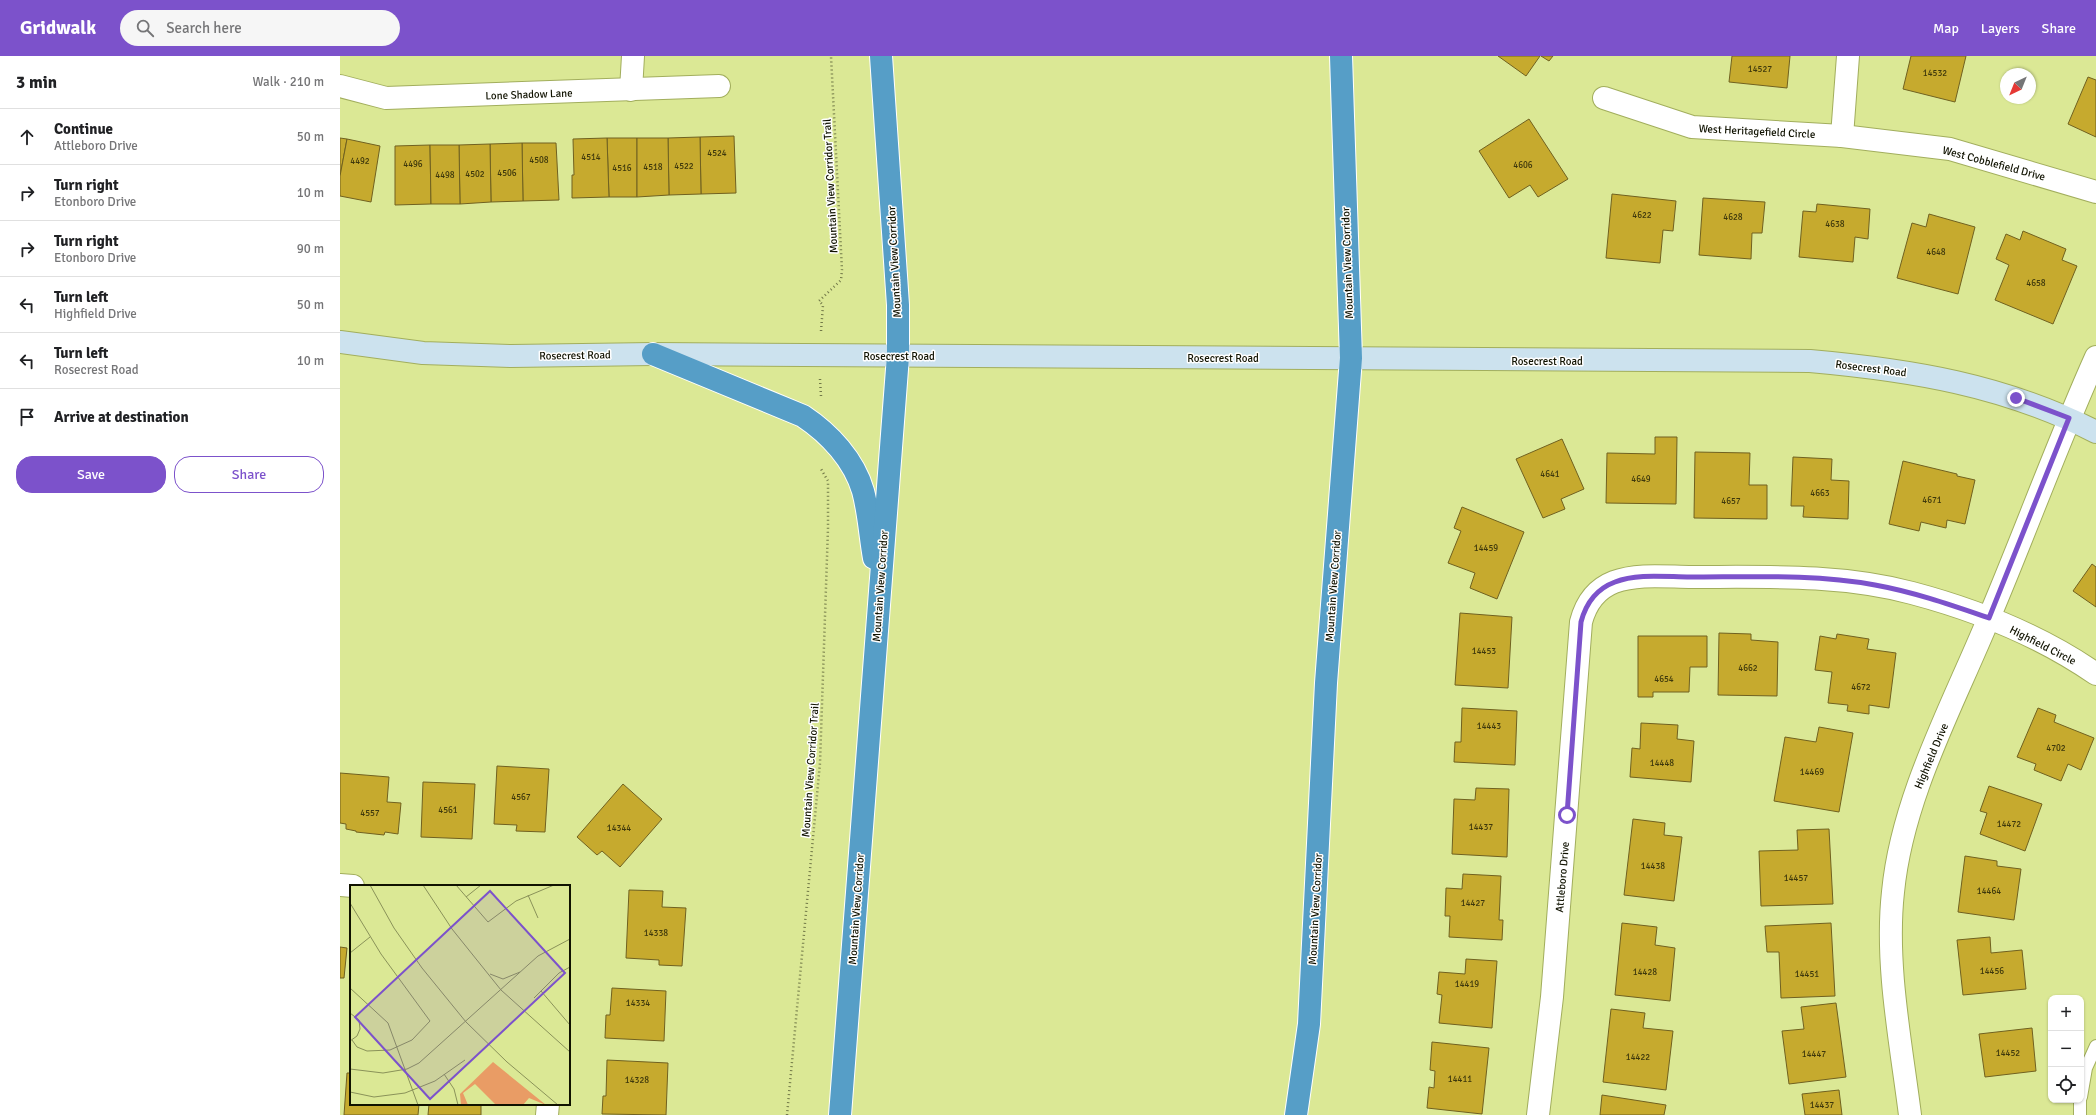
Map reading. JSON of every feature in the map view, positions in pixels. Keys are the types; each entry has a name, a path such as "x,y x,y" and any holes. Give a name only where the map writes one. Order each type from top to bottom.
{"highway":[{"name":"Mountain View Corridor","path":"840,1115 898,356 898,304 881,56"},
{"name":"Mountain View Corridor","path":"1296,1115 1309,1024 1326,683 1351,358 1341,56"},
{"path":"653,354 803,416 813,422 847,455 863,491 880,594"}],"main road":[{"name":"Rosecrest Road","path":"340,342 423,353 511,356 653,354 1810,361 1863,366 1940,378 2016,398 2069,418 2096,432"}],"street":[{"path":"631,90 633,56"},
{"path":"1842,136 1848,56"},
{"name":"Lone Shadow Lane","path":"340,86 386,98 719,86"},
{"name":"West Heritagefield Circle","path":"1604,98 1692,127 1842,136"},
{"name":"West Cobblefield Drive","path":"1842,136 1950,149 2096,192"},
{"name":"Highfield Drive","path":"1910,1115 1892,959 1890,927 1898,854 1917,788 1989,618 2069,418 2096,357"},
{"name":"Highfield Circle","path":"1594,594 1615,581 1629,578 1808,577 1844,580 1911,592 1989,618 2031,638 2096,674"},
{"name":"Attleboro Drive","path":"1538,1115 1552,989 1581,622 1588,602 1594,594"},
{"path":"340,885 350,886"},
{"path":"547,1115 548,1105"}],"lane":[{"path":"2084,1080 2086,1068 2096,1046"},
{"path":"2080,1103 2080,1115"}],"path":[{"name":"Mountain View Corridor Trail","path":"823,305 819,301 840,280 842,270 831,56"},
{"name":"Mountain View Corridor Trail","path":"787,1115 820,763 828,481 819,466"}],"building":[{"path":"1498,56 1540,56 1526,76"},
{"path":"1541,56 1553,56 1549,61"},
{"path":"1732,56 1790,56 1787,88 1729,82"},
{"path":"1911,56 1966,56 1955,102 1903,89"},
{"path":"2088,77 2096,80 2096,137 2068,124"},
{"path":"1529,119 1568,179 1538,197 1530,185 1509,198 1479,151"},
{"path":"734,136 736,193 701,194 700,137"},
{"path":"700,137 701,194 669,195 668,138"},
{"path":"340,138 347,139 340,176"},
{"path":"607,138 637,138 637,197 609,197"},
{"path":"607,138 609,197 572,198 572,175 574,175 573,139"},
{"path":"637,138 668,138 669,195 637,197"},
{"path":"347,139 380,146 371,202 340,196 340,176"},
{"path":"522,143 556,143 559,200 523,201"},
{"path":"522,143 523,201 491,202 490,144"},
{"path":"490,144 491,202 460,204 459,145"},
{"path":"430,145 431,204 395,205 395,146"},
{"path":"430,145 459,145 460,204 431,204"},
{"path":"1612,194 1676,201 1673,231 1663,230 1660,263 1606,258"},
{"path":"1703,198 1765,202 1762,233 1752,233 1751,259 1699,255"},
{"path":"1817,204 1870,209 1868,239 1855,237 1853,262 1799,257 1803,211 1816,212"},
{"path":"1929,214 1975,227 1958,294 1897,278 1912,223 1926,227"},
{"path":"2023,231 2066,249 2062,260 2077,266 2053,324 1995,300 2009,265 1996,259 2006,234 2020,240"},
{"path":"1655,437 1677,437 1676,504 1606,503 1607,453 1655,454"},
{"path":"1562,439 1584,489 1561,499 1565,509 1543,518 1516,459"},
{"path":"1695,452 1750,453 1749,485 1767,485 1767,519 1694,518"},
{"path":"1793,457 1832,459 1831,480 1849,481 1848,519 1803,517 1804,506 1791,506"},
{"path":"1903,461 1957,474 1957,476 1975,480 1965,524 1947,520 1946,528 1921,522 1919,531 1889,524"},
{"path":"1462,507 1524,532 1497,599 1470,588 1475,573 1448,563 1461,531 1454,528"},
{"path":"2092,564 2096,567 2096,607 2073,591"},
{"path":"1460,613 1512,617 1508,688 1455,685"},
{"path":"1719,633 1751,634 1751,640 1778,642 1777,696 1718,695"},
{"path":"1837,634 1869,639 1867,649 1896,653 1889,708 1869,705 1869,714 1847,711 1848,705 1828,703 1832,672 1815,670 1820,636 1836,639"},
{"path":"1638,636 1707,636 1707,667 1690,667 1689,692 1653,692 1653,697 1638,697"},
{"path":"1462,708 1517,711 1515,765 1454,762 1455,742 1461,742"},
{"path":"2038,708 2056,715 2054,722 2094,738 2081,770 2068,764 2061,781 2034,770 2036,764 2017,757"},
{"path":"1641,723 1678,725 1677,739 1694,741 1691,782 1630,777 1632,748 1640,749"},
{"path":"1819,727 1853,733 1839,812 1774,801 1785,737 1816,742"},
{"path":"497,766 549,769 545,832 516,831 517,825 494,824"},
{"path":"340,773 389,777 387,802 401,803 398,834 385,832 384,835 356,832 346,829 346,824 340,823"},
{"path":"423,782 475,784 472,839 421,837"},
{"path":"623,784 662,819 620,867 602,851 597,855 577,837"},
{"path":"1989,786 2042,804 2025,851 1980,834 1987,813 1980,811"},
{"path":"1476,788 1509,789 1507,857 1452,854 1454,799 1475,800"},
{"path":"1633,819 1665,823 1664,835 1682,837 1674,901 1624,895"},
{"path":"1829,829 1833,904 1761,906 1759,851 1798,850 1797,830"},
{"path":"1965,856 1997,861 1997,866 2021,869 2014,920 1958,912"},
{"path":"1463,874 1501,876 1499,920 1503,920 1502,940 1449,937 1450,916 1445,916 1446,888 1462,889"},
{"path":"629,890 663,891 662,907 686,908 682,966 659,965 659,960 626,958"},
{"path":"1622,923 1657,927 1655,945 1675,948 1670,1001 1615,995"},
{"path":"1831,923 1835,996 1781,998 1779,952 1767,952 1765,926"},
{"path":"1990,937 1991,953 2022,950 2026,989 1963,995 1957,940"},
{"path":"340,947 347,948 344,978 340,978"},
{"path":"1466,959 1497,961 1492,1028 1439,1023 1442,995 1437,994 1439,972 1465,974"},
{"path":"612,988 666,991 664,1041 605,1038 606,1015 610,1015"},
{"path":"1836,1003 1846,1077 1789,1084 1782,1031 1804,1029 1801,1007"},
{"path":"1611,1009 1645,1013 1643,1028 1673,1031 1666,1090 1603,1082"},
{"path":"2032,1028 2036,1071 1985,1077 1979,1034"},
{"path":"1432,1042 1489,1048 1482,1114 1427,1108 1429,1087 1434,1088 1435,1071 1430,1070"},
{"path":"607,1060 668,1063 666,1115 602,1114 603,1096 606,1096"},
{"path":"347,1073 350,1073 350,1105 419,1105 418,1115 344,1115"},
{"path":"1839,1090 1842,1115 1805,1115 1802,1094"},
{"path":"1602,1095 1666,1105 1664,1115 1600,1115"},
{"path":"429,1105 481,1105 481,1115 428,1115"}],"route":[{"path":"1567,815 1581,622 1588,602 1594,594 1615,581 1629,578 1808,577 1844,580 1911,592 1989,618 2069,418 2016,398"}]}
